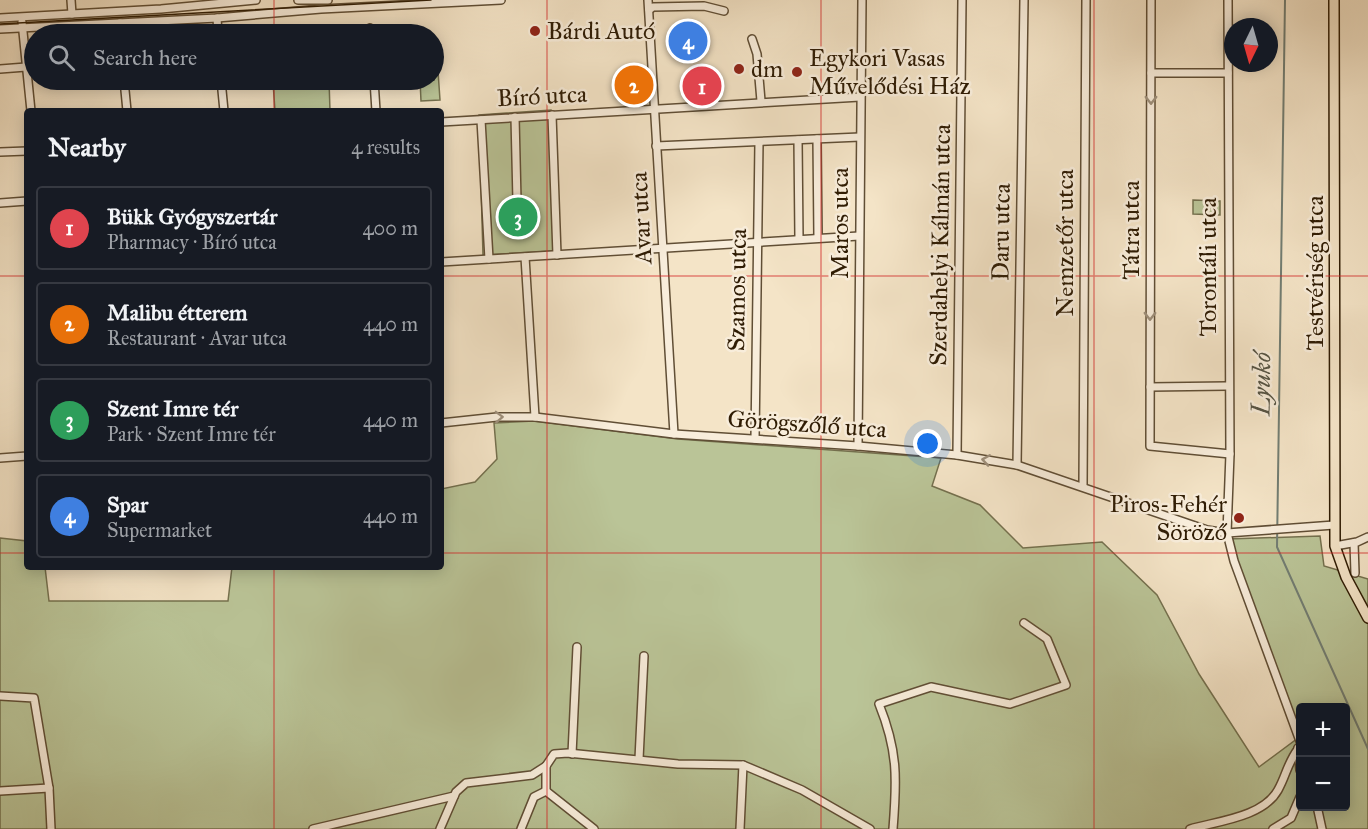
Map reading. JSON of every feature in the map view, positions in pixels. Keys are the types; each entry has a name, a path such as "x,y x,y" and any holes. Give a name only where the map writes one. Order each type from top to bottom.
{"main road":[{"name":"Testvériség utca","path":"1334,0 1335,546 1346,577 1368,618"}],"street":[{"path":"71,0 72,14"},
{"path":"161,0 161,9"},
{"path":"0,18 161,9 256,0"},
{"path":"300,0 328,0"},
{"path":"87,24 501,0"},
{"name":"Avar utca","path":"648,0 674,434"},
{"name":"Maros utca","path":"858,446 862,0"},
{"name":"Szerdahelyi Kálmán utca","path":"957,455 962,0"},
{"name":"Daru utca","path":"1017,465 1024,0"},
{"name":"Nemzetőr utca","path":"1083,486 1086,0"},
{"name":"Tátra utca","path":"1151,0 1150,446 1230,453"},
{"name":"Torontáli utca","path":"1227,533 1230,453 1227,386 1228,0"},
{"path":"649,10 653,7 704,6 724,11"},
{"path":"22,17 24,46"},
{"path":"217,18 217,24"},
{"path":"0,29 22,26"},
{"path":"752,39 757,54 761,101"},
{"path":"0,69 24,67"},
{"path":"1151,73 1228,74"},
{"path":"29,90 31,108"},
{"path":"125,90 127,108"},
{"path":"222,90 224,108"},
{"path":"375,90 376,108"},
{"name":"Bíró utca","path":"444,122 860,96"},
{"path":"552,115 557,255"},
{"path":"515,117 517,201"},
{"path":"481,120 489,259"},
{"path":"656,146 860,137"},
{"path":"818,139 818,238"},
{"path":"798,140 799,239"},
{"name":"Szamos utca","path":"755,439 759,142"},
{"path":"0,152 24,151"},
{"path":"0,203 24,201"},
{"path":"444,262 859,236"},
{"path":"525,257 535,417"},
{"path":"1150,387 1227,386"},
{"name":"Görögszőlő utca","path":"444,423 497,417 535,417 674,434 957,455 1017,465 1083,486 1179,522 1227,533 1334,525"},
{"path":"0,458 24,456"},
{"path":"1227,533 1234,561 1296,724"},
{"path":"1335,546 1354,543 1368,537"},
{"path":"1354,543 1355,573"},
{"path":"894,829 897,781 892,736 879,704 931,687 1010,704 1065,685 1047,639 1024,623"},
{"path":"572,754 577,647"},
{"path":"639,759 644,656"},
{"path":"0,696 34,698 49,788 51,829"},
{"path":"1190,829 1264,807 1278,790 1287,763 1296,750"},
{"path":"440,829 454,796 466,783 532,775 546,766 554,754 572,754 678,764 743,765 802,790 870,829"},
{"path":"740,829 743,765"},
{"path":"546,766 546,791"},
{"path":"0,791 49,788"},
{"path":"521,829 534,798 546,791"},
{"path":"546,791 580,815 594,829"},
{"path":"314,829 454,796"},
{"path":"1273,829 1291,818 1296,806"},
{"path":"1318,811 1322,829"}],"green space":[{"path":"274,90 329,90 330,108 275,108"},
{"path":"420,90 439,90 440,100 421,101"},
{"path":"551,110 554,251 483,255 479,115"},
{"path":"1193,200 1220,201 1220,215 1193,214"},
{"path":"534,421 678,439 941,458 932,486 980,505 1023,548 1102,542 1157,595 1199,674 1259,767 1296,739 1296,811 1350,811 1350,703 1296,703 1296,732 1228,539 1320,536 1324,566 1368,579 1368,829 0,829 0,538 24,541 24,570 45,570 49,601 228,601 232,570 444,570 444,488 475,482 497,459 494,423"}],"waterway":[{"name":"Lyukó","path":"1285,0 1277,547 1368,749"}],"tram line":[{"path":"0,24 431,0"}],"place":[{"name":"Bárdi Autó","path":"535,31"},
{"name":"Spar","path":"688,41"},
{"name":"dm","path":"739,69"},
{"name":"Egykori Vasas Művelődési Ház","path":"797,72"},
{"name":"Malibu étterem","path":"634,85"},
{"name":"Bükk Gyógyszertár","path":"702,86"},
{"name":"Szent Imre tér","path":"518,217"},
{"name":"Piros-Fehér Söröző","path":"1239,518"}]}
